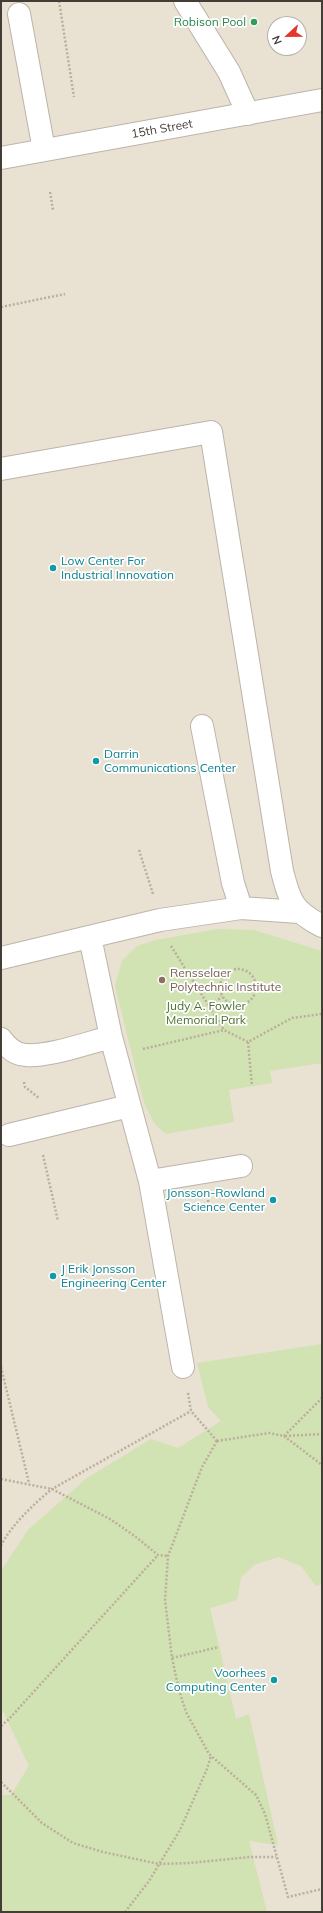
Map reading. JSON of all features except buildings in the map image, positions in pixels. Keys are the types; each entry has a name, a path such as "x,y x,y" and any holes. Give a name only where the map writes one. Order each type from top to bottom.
{"street":[{"path":"185,1 229,72 248,114"},
{"path":"19,14 44,150"},
{"name":"15th Street","path":"1,158 322,100"},
{"path":"1,469 211,432 282,871 289,896 299,912 322,926"},
{"path":"202,726 233,883 241,908"},
{"path":"1,958 160,920 241,908 299,912"},
{"path":"90,937 113,1046 150,1181 183,1367"},
{"path":"1,1039 8,1048 25,1055 113,1046"},
{"path":"9,1135 129,1106"},
{"path":"150,1181 241,1166"}],"path":[{"path":"59,1 74,97"},
{"path":"50,192 53,210"},
{"path":"1,307 65,294"},
{"path":"234,968 240,968 252,975 256,986 252,998 247,1003 232,1005 222,998 219,987 221,977 226,972 234,968"},
{"path":"208,1006 222,998"},
{"path":"248,1042 292,1018 322,1014"},
{"path":"113,1046 224,1030 248,1042"},
{"path":"248,1042 252,1086"},
{"path":"22,1077 25,1087 42,1100"},
{"path":"41,1148 58,1221"},
{"path":"1,1367 29,1483"},
{"path":"183,1367 191,1411 216,1441"},
{"path":"284,1436 322,1398"},
{"path":"1,1546 4,1538 37,1501 52,1489 191,1411"},
{"path":"216,1441 269,1433 284,1436 322,1434"},
{"path":"284,1436 322,1465"},
{"path":"216,1441 202,1467 168,1556 165,1600 172,1658 179,1690 186,1712 211,1756 256,1795 265,1814 288,1897 322,1889"},
{"path":"1,1478 52,1489 110,1519 158,1555 168,1556"},
{"path":"1,1726 10,1719 158,1555"},
{"path":"172,1658 219,1646"},
{"path":"125,1912 149,1881 180,1830 207,1769 211,1756"},
{"path":"1,1782 42,1823 73,1843 103,1852 159,1864 190,1863 250,1857 276,1857"}],"shaded area":[{"name":"Rensselaer Polytechnic Institute","path":"1,1 322,1 322,1912 1,1912"}],"green space":[{"name":"Judy A. Fowler Memorial Park","path":"218,929 254,930 322,951 322,1063 270,1071 272,1083 229,1090 234,1122 166,1134 155,1124 144,1103 115,986 122,961 137,946 156,940"},
{"path":"322,1344 322,1584 316,1586 301,1566 278,1557 254,1565 241,1578 237,1600 210,1608 236,1719 249,1714 278,1845 249,1841 267,1912 1,1912 1,1795 11,1795 29,1766 3,1711 1,1710 1,1571 28,1530 87,1478 151,1439 178,1448 221,1421 208,1407 197,1363"}],"place":[{"name":"Robison Pool","path":"254,22"},
{"name":"Low Center For Industrial Innovation","path":"53,568"},
{"name":"Darrin Communications Center","path":"96,761"},
{"name":"Rensselaer Polytechnic Institute","path":"162,980"},
{"name":"Jonsson-Rowland Science Center","path":"273,1200"},
{"name":"J Erik Jonsson Engineering Center","path":"53,1276"},
{"name":"Voorhees Computing Center","path":"274,1680"}]}
